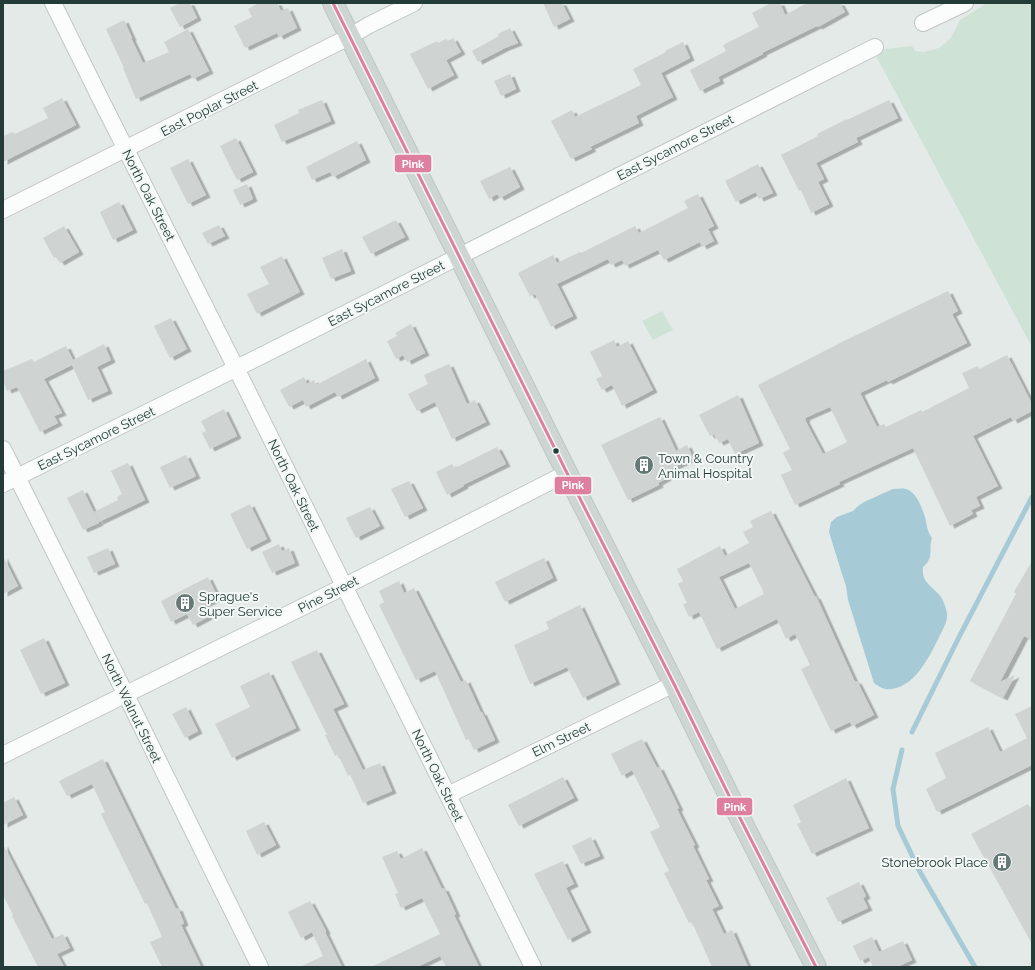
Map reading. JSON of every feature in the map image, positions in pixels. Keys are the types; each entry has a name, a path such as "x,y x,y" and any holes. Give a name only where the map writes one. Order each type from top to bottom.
{"main road":[{"path":"333,3 567,473 816,967"}],"street":[{"name":"North Oak Street","path":"53,3 345,586 533,967"},
{"name":"East Poplar Street","path":"3,210 414,3"},
{"path":"923,24 965,3"},
{"name":"East Sycamore Street","path":"10,481 459,257 874,47"},
{"name":"North Walnut Street","path":"3,449 10,481 126,695 260,967"},
{"name":"Pine Street","path":"3,755 345,586 567,473"},
{"name":"Elm Street","path":"448,795 674,684"}],"green space":[{"path":"987,3 1032,3 1032,347 876,56 885,49 912,46 915,51 924,52 939,48 951,38 960,20"},
{"path":"662,311 673,330 653,340 642,321"}],"water":[{"path":"893,489 904,489 913,493 922,509 932,538 929,560 923,567 924,577 928,584 942,598 945,605 947,620 925,663 918,672 903,685 885,689 874,683 848,600 846,586 829,532 831,522 837,517 853,511 864,502"}],"building":[{"path":"180,3 190,3 197,18 180,27 170,8"},
{"path":"259,3 277,3 281,11 288,8 297,28 279,37 277,33 245,48 234,26 252,17 248,9"},
{"path":"543,3 562,3 570,19 554,27"},
{"path":"771,3 780,3 785,15 807,3 840,3 845,12 818,27 817,26 762,53 763,54 718,77 720,81 700,91 690,70 726,51 723,45 759,27 752,13"},
{"path":"124,20 143,63 169,52 164,42 188,29 209,71 193,79 190,74 136,99 106,29"},
{"path":"510,28 518,43 478,62 472,51"},
{"path":"453,38 461,52 446,60 454,75 428,89 410,54 437,41 438,43 446,39 448,41"},
{"path":"683,42 690,58 661,73 673,97 636,116 639,123 590,147 592,149 571,159 551,121 572,110 575,117 641,85 633,69"},
{"path":"510,74 516,89 501,96 494,81"},
{"path":"62,98 76,125 3,162 3,136 13,132 15,134 48,118 43,108"},
{"path":"322,100 331,121 282,142 274,125 299,113 298,110"},
{"path":"889,100 898,118 856,138 858,142 816,163 824,179 818,182 829,204 811,213 801,190 799,191 781,155 818,136 817,134"},
{"path":"236,138 253,172 237,180 220,146"},
{"path":"357,141 366,160 333,177 330,172 312,180 306,167"},
{"path":"188,159 206,195 188,204 170,168"},
{"path":"758,164 773,193 759,199 756,192 736,202 725,181"},
{"path":"510,167 520,187 500,198 497,194 489,199 480,181"},
{"path":"247,184 253,199 240,205 233,190"},
{"path":"698,194 714,226 708,229 714,241 702,247 700,242 664,260 658,250 625,266 622,260 611,265 608,259 557,284 573,316 551,327 535,294 530,296 518,273 553,255 557,263 580,252 581,253 635,226 639,233 688,208 684,201"},
{"path":"119,202 133,230 113,240 100,212"},
{"path":"396,220 405,237 371,254 362,237"},
{"path":"219,225 225,236 208,244 202,233"},
{"path":"64,226 79,252 60,263 56,257 54,258 43,238"},
{"path":"342,249 351,271 331,279 322,258"},
{"path":"282,256 300,292 257,314 247,294 269,284 260,267"},
{"path":"948,291 958,311 952,314 967,343 888,382 887,380 860,393 877,427 884,424 886,427 921,410 922,412 969,388 962,373 978,366 979,369 1007,355 1032,404 1032,411 1013,421 1011,417 973,436 998,486 976,497 980,506 971,510 973,514 950,526 913,448 839,482 840,484 795,505 781,475 792,470 783,453 790,449 758,385 846,340","holes":["830,407 847,442 823,454 805,418"]},
{"path":"171,318 187,349 170,358 154,326"},
{"path":"411,324 425,353 407,362 403,355 396,359 387,341 397,336 395,333"},
{"path":"614,340 617,347 628,341 653,390 622,406 612,385 602,390 596,379 602,376 590,352"},
{"path":"104,344 111,360 97,367 108,391 88,400 72,365 44,379 62,413 54,416 58,423 40,432 17,387 7,391 3,381 3,371 32,359 34,362 66,346 73,360"},
{"path":"366,359 375,378 338,397 335,392 306,407 303,400 289,407 280,390 304,377 307,384 314,380 316,385"},
{"path":"449,364 467,404 475,400 486,422 452,439 435,402 417,411 408,394 428,384 424,375"},
{"path":"738,395 759,443 735,454 728,439 719,443 714,434 710,436 699,415"},
{"path":"224,409 237,436 210,449 202,433 206,431 201,421"},
{"name":"Town & Country Animal Hospital","path":"660,417 676,451 687,445 693,458 664,472 667,478 658,483 659,485 628,500 601,445"},
{"path":"497,447 506,464 463,485 464,486 447,495 436,472 452,464 455,468"},
{"path":"186,455 196,476 170,488 160,467"},
{"path":"128,463 145,500 99,522 94,512 118,500 117,497 122,494 111,471"},
{"path":"409,481 423,508 405,517 391,489"},
{"path":"83,490 99,523 83,530 67,498"},
{"path":"250,504 267,539 247,549 230,514"},
{"path":"370,507 380,526 356,538 346,518"},
{"path":"771,511 815,597 816,596 855,682 857,681 874,715 852,726 850,722 831,731 801,669 810,665 795,634 786,639 777,619 717,649 699,612 689,617 683,604 687,603 678,584 683,581 677,569 720,546 725,556 749,543 743,532 753,527 750,521","holes":["749,563 764,594 735,609 719,577"]},
{"path":"279,544 282,551 289,548 295,563 272,573 262,552"},
{"path":"108,548 115,564 94,573 87,557"},
{"path":"3,556 18,586 3,594"},
{"path":"544,558 553,578 505,602 495,582"},
{"path":"1032,561 1032,640 1024,636 1000,682 1015,675 1003,698 970,681 1016,594 1014,592"},
{"name":"Sprague's Super Service","path":"208,577 218,598 202,606 208,617 193,625 187,614 171,622 161,601"},
{"path":"399,581 404,593 414,588 461,682 466,680 495,740 474,750 469,739 466,740 435,671 416,680 379,605 384,602 379,591"},
{"path":"580,605 616,682 583,698 567,667 530,684 514,645 549,629 546,622"},
{"path":"44,638 65,683 41,694 20,650"},
{"path":"317,650 344,704 333,709 363,770 380,763 392,791 363,803 350,774 348,776 338,754 335,756 325,735 327,735 291,662"},
{"path":"269,672 296,728 232,758 215,724 250,707 240,686"},
{"path":"1032,706 1032,765 937,812 926,789 946,778 935,753 988,727 1000,752 1027,738 1015,714"},
{"path":"186,707 198,731 185,738 172,714"},
{"path":"642,739 657,768 659,767 679,808 677,809 695,845 693,846 709,879 706,880 719,906 712,909 724,934 732,930 748,967 712,967 692,922 689,923 664,873 669,871 650,832 660,827 632,770 622,776 611,754"},
{"path":"103,759 176,909 178,908 184,923 181,925 201,967 162,967 150,942 162,937 147,903 145,904 101,814 105,812 92,784 67,796 59,781"},
{"path":"563,777 574,798 519,826 508,805"},
{"path":"846,778 869,828 812,854 797,824 801,822 793,805"},
{"path":"14,797 23,815 3,825 3,803"},
{"name":"Stonebrook Place","path":"1028,804 1032,811 1032,944 971,834"},
{"path":"264,822 276,845 257,855 246,831"},
{"path":"591,837 600,856 581,864 572,846"},
{"path":"3,844 52,939 63,934 70,948 57,954 64,967 38,967 12,916 13,915 3,895"},
{"path":"422,848 442,889 444,888 456,914 454,915 479,967 446,967 440,956 417,967 371,967 440,934 422,898 401,908 395,894 398,893 382,857 397,851 401,859"},
{"path":"563,861 574,884 566,888 587,930 568,940 534,874"},
{"path":"859,882 866,896 863,898 868,908 838,922 826,898"},
{"path":"310,901 326,931 325,932 342,967 300,967 323,956 312,932 301,938 288,912"},
{"path":"872,937 879,952 903,941 912,960 897,967 873,967 869,957 860,961 853,946"}],"waterway":[{"path":"912,732 959,637 1032,497"},
{"path":"902,750 893,789 898,826 920,872 975,967"}],"transit line":[{"name":"Pink","path":"333,3 567,473 816,967"}],"place":[{"name":"Town & Country Animal Hospital","path":"644,465"},
{"name":"Sprague's Super Service","path":"185,603"},
{"name":"Stonebrook Place","path":"1002,862"}]}
